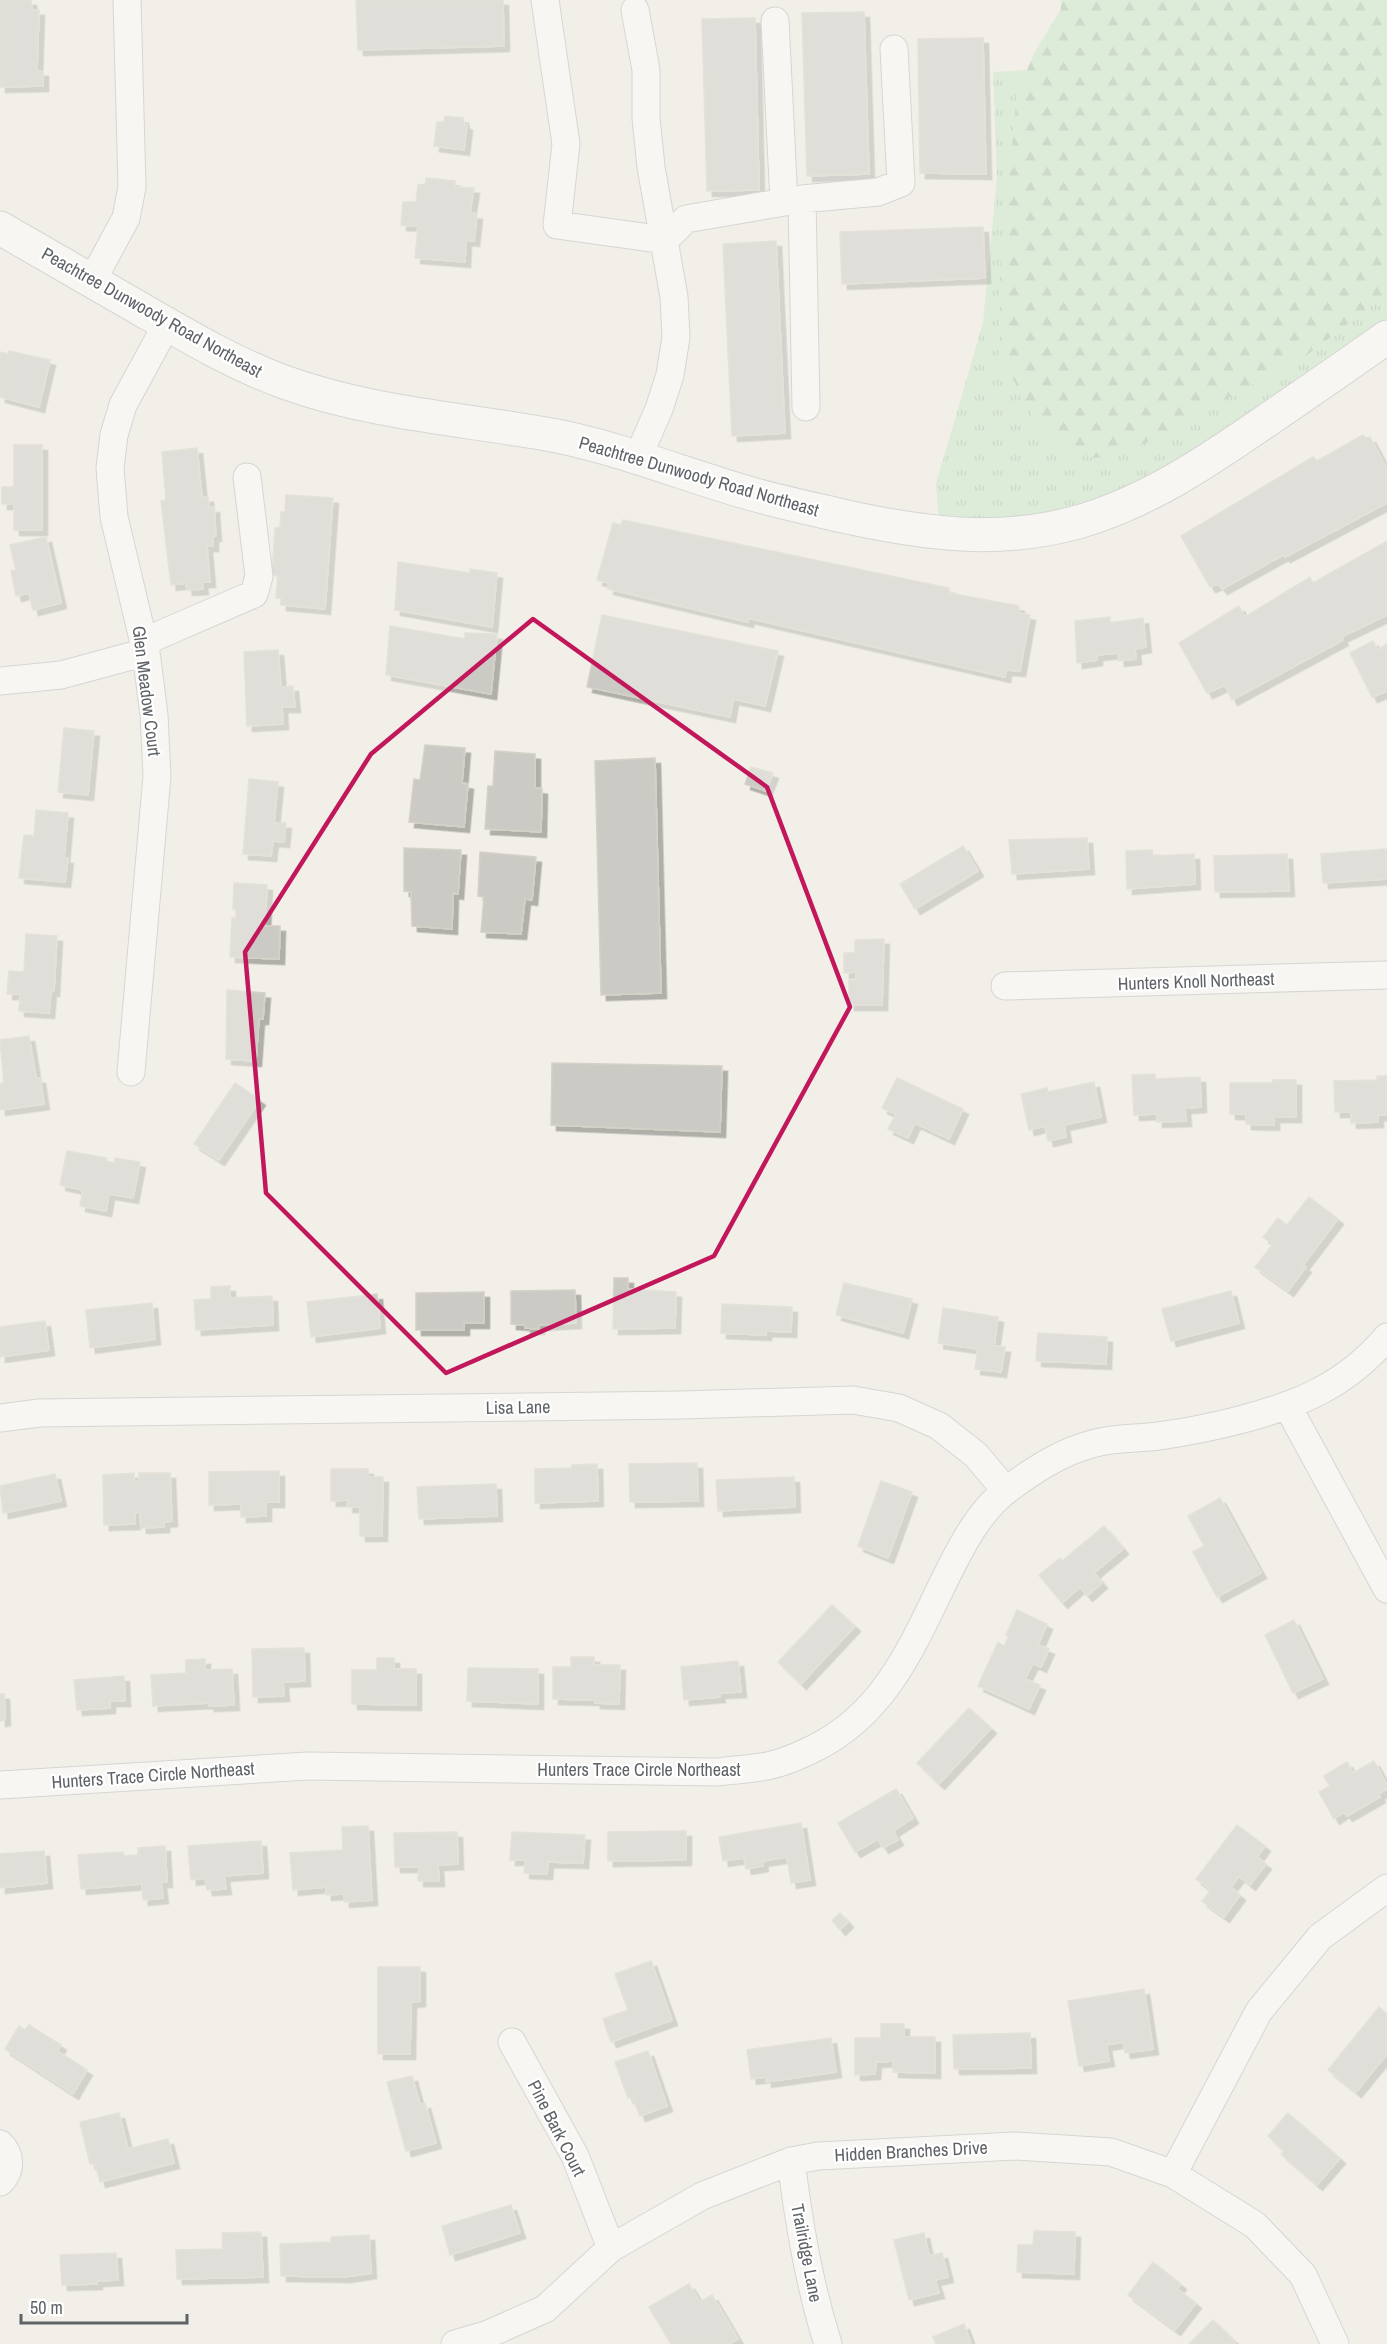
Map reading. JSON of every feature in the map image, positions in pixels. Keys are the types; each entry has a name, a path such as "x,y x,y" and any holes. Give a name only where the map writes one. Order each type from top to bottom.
{"street":[{"path":"92,281 126,218 132,187 127,0"},
{"path":"545,0 566,144 557,225 665,240"},
{"path":"635,9 646,70 646,118 651,167 674,297 676,337 670,375 659,409 638,457"},
{"path":"775,21 793,200 806,407"},
{"path":"665,240 686,219 793,200 878,192 901,183 894,49"},
{"name":"Peachtree Dunwoody Road Northeast","path":"0,228 231,360 283,382 328,397 422,416 560,437 638,457 756,495 907,530 950,535 992,535 1035,531 1087,519 1162,489 1202,465 1387,338"},
{"name":"Glen Meadow Court","path":"131,1072 157,776 154,715 144,647 114,517 111,468 114,435 123,405 166,324"},
{"path":"0,681 61,675 144,647 254,594 259,576 247,477"},
{"name":"Hunters Knoll Northeast","path":"1005,986 1387,975"},
{"name":"Hunters Trace Circle Northeast","path":"0,1785 308,1766 717,1772 768,1766 799,1756 829,1741 856,1722 879,1698 904,1662 963,1541 1005,1491 1046,1462 1089,1444 1111,1439 1154,1437 1202,1429 1287,1405 1320,1391 1351,1370 1387,1337"},
{"name":"Lisa Lane","path":"0,1418 39,1413 681,1405 853,1400 899,1408 939,1426 976,1455 1005,1491"},
{"path":"1287,1405 1387,1589"},
{"path":"1173,2174 1259,2011 1320,1937 1387,1888"},
{"name":"Pine Bark Court","path":"512,2042 575,2156 611,2248"},
{"path":"0,2144 6,2150 10,2164 5,2178 0,2182"},
{"name":"Hidden Branches Drive","path":"455,2344 486,2335 545,2309 611,2248 702,2196 791,2161 818,2156 1015,2146 1112,2152 1173,2174 1255,2225 1304,2275 1335,2344"},
{"name":"Trailridge Lane","path":"791,2161 802,2241 816,2307 828,2344"}],"highlighted area":[{"path":"533,619 767,787 850,1007 714,1256 446,1373 266,1193 245,952 371,754"}],"green space":[{"path":"1061,0 1387,0 1387,294 1307,355 1121,456 1094,458 1066,446 1034,417 1000,356 1000,275 1017,92 1035,52 1061,9"},
{"path":"1091,0 1387,0 1387,354 1113,518 939,524 936,484 983,323 997,177 993,72 1095,67"}],"building":[{"path":"0,0 31,0 32,10 39,10 37,71 43,71 43,86 0,87"},
{"path":"356,0 503,0 504,46 358,50"},
{"path":"864,12 869,174 807,176 802,13"},
{"path":"755,18 759,190 707,191 702,19"},
{"path":"983,38 986,174 920,173 918,39"},
{"path":"445,116 463,118 464,124 467,125 464,150 434,146 437,122 444,122"},
{"path":"426,178 455,181 455,187 474,188 470,213 477,214 474,241 466,240 465,262 415,258 418,226 401,225 403,202 416,202 418,185 426,184"},
{"path":"983,227 985,278 842,284 840,232"},
{"path":"776,241 785,433 732,436 723,244"},
{"path":"9,351 50,360 39,407 0,397 0,352 8,354"},
{"path":"1363,435 1366,438 1370,437 1387,469 1387,503 1285,557 1283,555 1222,589 1218,584 1210,587 1181,536 1313,457 1317,461"},
{"path":"14,445 42,445 42,530 14,530 14,504 2,504 2,487 14,487"},
{"path":"197,448 202,497 208,497 209,508 214,507 216,536 213,536 213,546 207,546 210,582 202,582 203,589 187,590 186,583 171,585 161,501 166,500 162,452"},
{"path":"286,495 333,498 325,609 281,605 281,598 276,598 278,576 272,575 275,528 280,527 281,512 285,512"},
{"path":"623,520 949,588 949,593 1019,606 1019,613 1030,615 1020,671 1006,670 1005,677 748,618 748,622 608,589 609,583 597,580 613,523 621,525"},
{"path":"46,537 61,603 33,610 29,593 16,596 11,571 16,570 10,545"},
{"path":"1387,541 1387,615 1341,637 1343,640 1232,700 1225,685 1207,693 1179,643 1239,606 1245,617 1310,577 1313,583"},
{"path":"398,562 470,573 470,569 497,573 492,627 395,610"},
{"path":"602,615 778,651 765,706 733,699 730,717 587,687"},
{"path":"1110,617 1110,623 1143,618 1146,647 1135,649 1136,659 1119,661 1118,653 1097,655 1097,660 1077,663 1075,621"},
{"path":"390,626 465,639 465,633 497,634 491,694 386,675"},
{"path":"1373,641 1377,650 1387,644 1387,691 1372,697 1350,653"},
{"path":"278,650 281,687 293,686 295,707 282,707 283,724 247,726 244,652"},
{"path":"64,728 94,731 88,795 58,792"},
{"path":"425,745 465,748 462,783 468,784 464,827 409,822 414,779 420,780"},
{"path":"495,751 535,754 535,788 542,789 541,832 485,829 488,786 493,786"},
{"path":"655,758 661,993 601,995 595,761"},
{"path":"751,767 773,773 766,791 745,784"},
{"path":"249,779 278,782 274,823 286,823 284,842 273,841 271,856 243,854"},
{"path":"36,810 68,813 64,858 68,858 65,882 19,878 24,835 34,836"},
{"path":"1087,838 1089,869 1012,874 1009,840"},
{"path":"963,846 978,871 915,909 900,884"},
{"path":"404,848 461,850 458,894 453,893 452,929 412,926 411,892 404,891"},
{"path":"1387,849 1387,879 1323,883 1321,854"},
{"path":"1152,850 1153,856 1194,854 1195,884 1127,889 1126,851"},
{"path":"480,852 536,857 532,900 525,899 521,934 481,932 484,897 478,896"},
{"path":"1287,854 1289,891 1215,892 1214,856"},
{"path":"234,883 267,885 265,926 280,926 279,959 230,957 232,918 236,918 236,909 233,909"},
{"path":"26,934 57,936 54,991 51,990 49,1013 19,1011 20,994 7,994 9,971 24,972"},
{"path":"884,939 882,1005 849,1005 849,980 856,980 856,972 844,973 844,953 855,953 855,940"},
{"path":"227,990 265,993 263,1019 259,1019 256,1061 226,1059"},
{"path":"29,1036 36,1078 40,1078 44,1104 0,1110 0,1084 4,1083 0,1040"},
{"path":"552,1063 722,1066 720,1132 551,1125"},
{"path":"1155,1074 1155,1079 1200,1077 1201,1107 1185,1108 1186,1121 1157,1122 1157,1114 1134,1115 1132,1075"},
{"path":"1377,1076 1387,1076 1387,1115 1378,1115 1378,1122 1351,1123 1351,1112 1335,1112 1334,1081 1377,1080"},
{"path":"897,1078 963,1109 949,1139 915,1123 908,1138 888,1129 896,1114 882,1108"},
{"path":"1272,1080 1296,1080 1296,1117 1274,1117 1274,1125 1246,1124 1246,1114 1230,1114 1230,1083 1273,1083"},
{"path":"1094,1082 1101,1117 1064,1125 1066,1137 1048,1141 1045,1126 1029,1130 1021,1094 1047,1088 1048,1092"},
{"path":"235,1083 260,1100 219,1160 194,1144"},
{"path":"67,1151 107,1158 106,1161 114,1163 115,1158 140,1162 133,1198 109,1194 106,1211 80,1206 83,1190 60,1185"},
{"path":"1309,1197 1338,1219 1303,1265 1306,1267 1288,1291 1255,1267 1273,1244 1263,1237 1278,1218 1287,1225"},
{"path":"614,1278 628,1278 628,1289 676,1292 675,1328 613,1329"},
{"path":"844,1283 912,1299 903,1333 836,1315"},
{"path":"230,1286 230,1298 272,1296 273,1325 196,1330 194,1300 211,1299 211,1287"},
{"path":"575,1290 576,1323 538,1325 539,1329 511,1324 511,1291"},
{"path":"1231,1291 1239,1323 1171,1341 1162,1309"},
{"path":"484,1292 484,1323 464,1323 464,1330 416,1330 416,1293"},
{"path":"377,1294 380,1328 311,1337 307,1302"},
{"path":"152,1303 155,1339 90,1348 86,1310"},
{"path":"722,1304 792,1307 791,1332 766,1331 766,1335 721,1333"},
{"path":"943,1308 998,1317 994,1346 1005,1347 1001,1372 975,1369 978,1349 938,1343"},
{"path":"45,1321 49,1350 0,1357 0,1327"},
{"path":"1038,1333 1107,1337 1106,1364 1036,1361"},
{"path":"697,1463 698,1501 630,1502 629,1464"},
{"path":"597,1464 598,1501 535,1503 535,1469 572,1468 572,1465"},
{"path":"331,1469 368,1469 368,1477 383,1477 382,1536 360,1536 360,1507 347,1507 348,1500 331,1501"},
{"path":"279,1471 279,1502 266,1502 266,1516 241,1517 241,1504 209,1505 209,1472"},
{"path":"134,1473 134,1481 139,1481 139,1473 170,1473 172,1521 164,1522 164,1527 141,1528 140,1513 135,1513 135,1524 104,1525 103,1475"},
{"path":"55,1474 61,1501 3,1513 0,1486"},
{"path":"794,1477 795,1507 718,1511 716,1480"},
{"path":"881,1481 912,1492 888,1558 858,1546"},
{"path":"496,1484 497,1516 419,1519 417,1487"},
{"path":"1220,1498 1261,1573 1217,1597 1193,1552 1204,1546 1188,1516"},
{"path":"1104,1526 1123,1549 1094,1573 1102,1583 1087,1596 1080,1587 1062,1603 1039,1575 1060,1558 1062,1561"},
{"path":"832,1605 855,1626 801,1684 778,1662"},
{"path":"1017,1610 1047,1624 1038,1645 1049,1649 1041,1667 1033,1663 1025,1679 1040,1685 1029,1709 978,1686 998,1642 1004,1646 1009,1636 1006,1635"},
{"path":"1294,1620 1323,1679 1293,1693 1265,1635"},
{"path":"304,1648 305,1681 283,1682 284,1696 253,1697 252,1649"},
{"path":"571,1657 594,1657 594,1665 620,1665 619,1704 595,1703 595,1700 553,1699 553,1667 571,1667"},
{"path":"377,1658 394,1658 394,1669 416,1669 416,1705 352,1704 352,1670 377,1670"},
{"path":"205,1659 205,1670 232,1669 234,1705 209,1706 209,1703 153,1706 151,1675 186,1673 186,1660"},
{"path":"738,1661 741,1692 719,1693 720,1697 684,1700 681,1667"},
{"path":"468,1668 538,1669 538,1704 467,1701"},
{"path":"124,1676 125,1701 110,1701 110,1708 77,1710 74,1680"},
{"path":"0,1694 4,1694 5,1720 0,1721"},
{"path":"969,1708 991,1728 939,1784 917,1763"},
{"path":"1374,1761 1387,1789 1378,1794 1380,1797 1347,1816 1344,1812 1334,1819 1319,1792 1330,1786 1324,1776 1347,1762 1353,1773"},
{"path":"896,1789 913,1818 893,1831 898,1840 883,1848 878,1839 855,1852 838,1823"},
{"path":"801,1823 810,1880 791,1883 787,1857 762,1861 763,1866 746,1869 744,1858 723,1861 719,1837"},
{"path":"1237,1825 1265,1846 1257,1857 1266,1864 1250,1885 1239,1876 1231,1887 1240,1895 1224,1917 1202,1901 1211,1890 1196,1879"},
{"path":"368,1826 372,1900 344,1902 344,1894 326,1895 326,1887 293,1890 290,1853 343,1850 342,1827"},
{"path":"686,1831 686,1860 608,1861 608,1832"},
{"path":"457,1832 458,1864 438,1865 439,1881 418,1881 419,1867 395,1867 394,1833"},
{"path":"512,1832 585,1835 583,1863 548,1862 547,1874 524,1873 525,1860 510,1860"},
{"path":"261,1841 263,1873 224,1876 226,1889 207,1890 205,1878 191,1880 188,1846"},
{"path":"165,1846 167,1882 161,1882 163,1898 143,1900 142,1884 81,1889 78,1855 123,1852 124,1856 138,1855 138,1848"},
{"path":"44,1851 47,1883 0,1888 0,1854"},
{"path":"840,1913 848,1922 840,1930 832,1920"},
{"path":"651,1961 672,2020 611,2042 603,2019 628,2010 615,1974"},
{"path":"378,1967 420,1967 420,2001 411,2002 410,2054 378,2054"},
{"path":"1144,1989 1153,2049 1125,2053 1123,2042 1106,2045 1109,2061 1079,2066 1068,2001"},
{"path":"1379,2007 1387,2014 1387,2054 1356,2092 1328,2070"},
{"path":"881,2024 904,2024 904,2037 935,2037 935,2073 893,2072 893,2061 876,2062 875,2074 855,2075 855,2038 881,2038"},
{"path":"29,2025 61,2045 57,2051 87,2070 73,2094 5,2049 19,2026 25,2030"},
{"path":"1030,2033 1031,2068 954,2069 953,2035"},
{"path":"831,2038 836,2072 766,2082 766,2077 751,2079 747,2050"},
{"path":"648,2051 667,2106 640,2116 632,2096 628,2098 615,2062"},
{"path":"412,2076 420,2105 425,2103 436,2143 406,2151 387,2082"},
{"path":"119,2113 128,2149 168,2139 174,2163 100,2182 95,2163 90,2164 80,2122"},
{"path":"1288,2113 1340,2158 1317,2185 1281,2154 1284,2151 1268,2136"},
{"path":"511,2205 520,2233 450,2255 442,2226"},
{"path":"1034,2231 1075,2232 1074,2274 1017,2272 1018,2245 1033,2245"},
{"path":"261,2232 263,2277 177,2279 176,2250 223,2249 222,2233"},
{"path":"924,2233 929,2256 942,2253 948,2277 935,2280 939,2293 909,2300 894,2240"},
{"path":"369,2235 371,2273 345,2277 281,2276 280,2244 331,2242 331,2237"},
{"path":"116,2253 118,2280 97,2281 97,2284 62,2285 60,2255"},
{"path":"1153,2262 1181,2284 1177,2289 1196,2303 1175,2330 1128,2295"},
{"path":"689,2284 700,2302 712,2295 738,2339 729,2344 671,2344 649,2307"},
{"path":"1213,2320 1236,2342 1234,2344 1189,2344"},
{"path":"964,2324 971,2344 936,2344 933,2337"}]}
